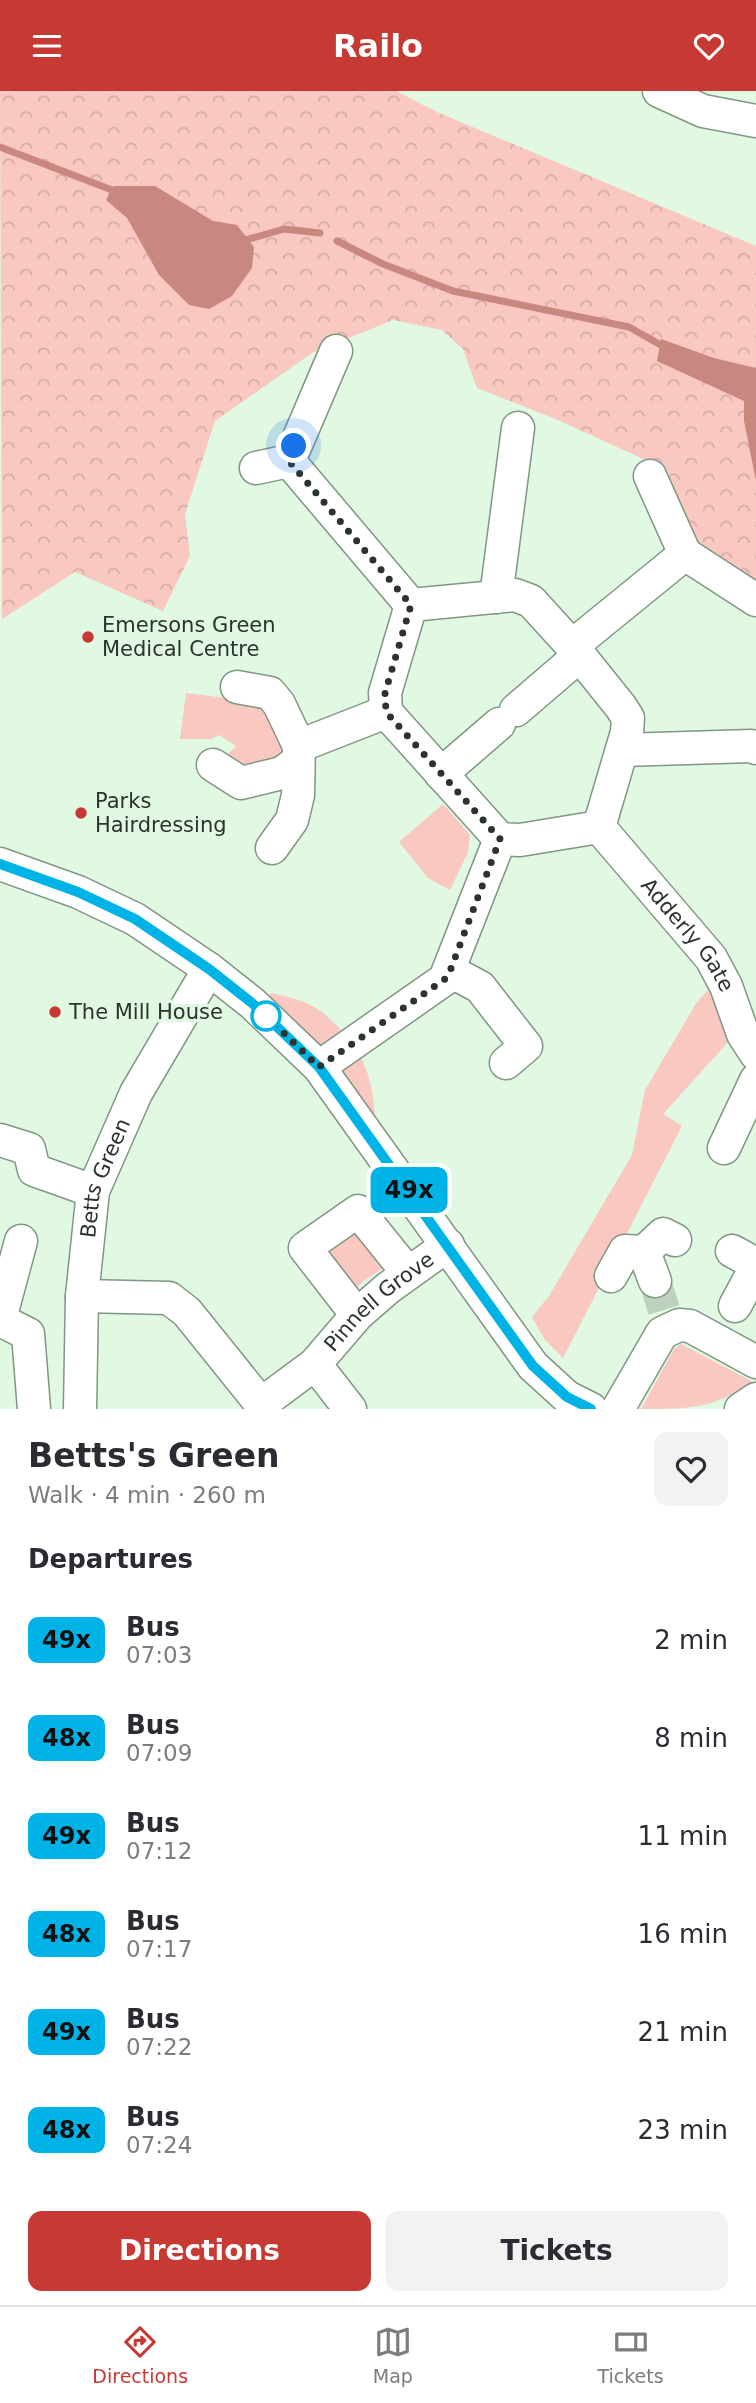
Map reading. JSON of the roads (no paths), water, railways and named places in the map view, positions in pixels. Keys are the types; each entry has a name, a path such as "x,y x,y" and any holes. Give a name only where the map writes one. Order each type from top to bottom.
{"street":[{"path":"659,91 703,111 756,121"},
{"path":"289,461 336,351"},
{"path":"496,597 518,428"},
{"path":"256,468 289,461"},
{"path":"289,461 411,605"},
{"path":"650,476 678,540 717,573 756,600"},
{"path":"441,774 507,717 576,651 678,540"},
{"path":"516,595 531,601 576,651 628,718 627,732 599,827 520,840 500,839 386,712 385,693 411,605 516,595"},
{"path":"237,687 270,693 279,704 298,753 298,795 292,820 272,848"},
{"path":"213,765 241,783 282,773 298,753 386,712"},
{"path":"622,750 751,745 756,748"},
{"name":"Adderly Gate","path":"599,827 711,958 726,985 743,1034 756,1054"},
{"path":"319,1067 445,979 500,839"},
{"path":"0,864 78,892 135,919 209,969 252,1003 319,1067 449,1245 533,1366 567,1397 588,1408"},
{"name":"Betts Green","path":"80,1409 82,1296 93,1191 136,1093 209,969"},
{"path":"450,971 480,988 526,1046 506,1063"},
{"path":"724,1148 753,1088"},
{"path":"0,1140 29,1149 34,1170 93,1191"},
{"path":"357,1315 305,1248 358,1211 408,1273"},
{"path":"618,1409 662,1333 658,1293 663,1234 675,1240"},
{"path":"21,1241 0,1319 28,1334 34,1409"},
{"name":"Pinnell Grove","path":"82,1296 169,1298 187,1312 262,1406 315,1364 357,1315 408,1273 449,1245"},
{"path":"611,1276 625,1251 679,1325 690,1327 725,1324"},
{"path":"725,1324 748,1261"},
{"path":"725,1324 756,1362"},
{"name":"Pinnell Grove","path":"315,1364 350,1409"},
{"path":"741,1409 756,1399"}],"waterway":[{"path":"0,147 119,195"},
{"path":"242,241 284,229 320,233"},
{"path":"337,241 383,264 453,291 629,327 666,348"}],"tunnel":[{"path":"655,1281 664,1310"}],"place":[{"name":"Emersons Green Medical Centre","path":"88,637"},
{"name":"Parks Hairdressing","path":"81,813"},
{"name":"The Mill House","path":"55,1012"}]}
